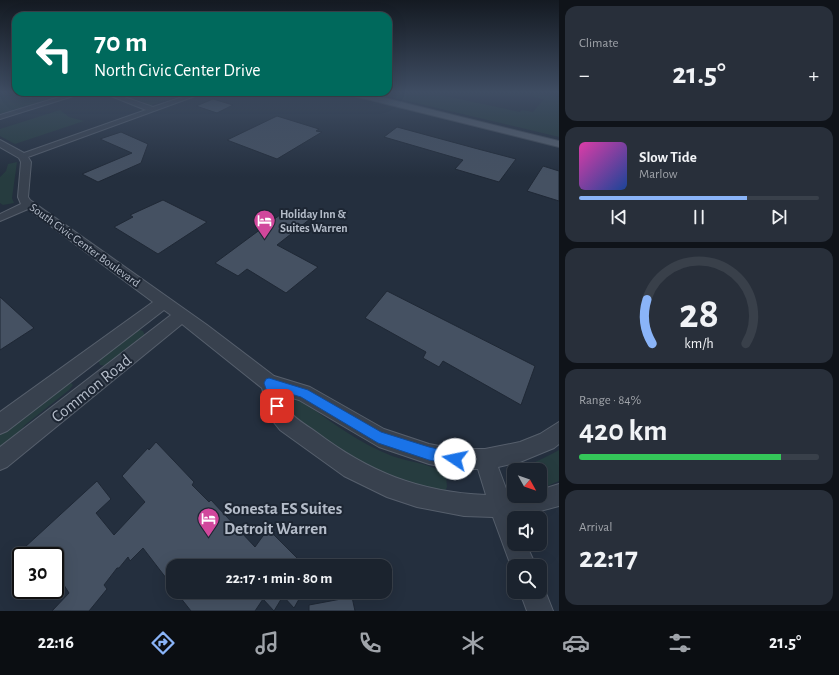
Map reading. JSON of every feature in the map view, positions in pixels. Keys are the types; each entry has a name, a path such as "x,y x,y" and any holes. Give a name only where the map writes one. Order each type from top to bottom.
{"main road":[{"path":"464,121 559,144"}],"street":[{"path":"0,143 23,156 120,121"},
{"name":"South Civic Center Boulevard","path":"23,156 26,162 23,197 28,205 182,315 269,383"},
{"path":"0,218 28,205"},
{"name":"Common Road","path":"0,424 164,302"},
{"name":"Common Road","path":"0,460 182,315"},
{"path":"269,383 304,393 378,437 401,446 455,459 485,458 520,452 547,441 559,432"},
{"path":"269,383 281,418 330,456 382,485 412,496 472,506 528,504 559,495"},
{"path":"485,458 507,524"},
{"path":"536,599 540,611"}],"green space":[{"path":"27,121 84,121 15,144 0,136 0,129"},
{"path":"490,121 559,121 559,137"},
{"path":"17,162 12,198 14,203 3,205 0,203 0,177 6,171 8,164"},
{"path":"137,329 143,331 145,336 107,366 100,365 98,359"},
{"path":"70,382 73,385 69,390 25,425 9,444 0,451 0,432"},
{"path":"293,400 302,401 346,432 380,451 436,469 446,476 447,487 445,491 412,485 360,463 289,414 287,406"},
{"path":"559,450 559,481 547,486 547,463 532,463"}],"building":[{"path":"268,121 292,121 319,129 316,131 322,132 277,159 227,140"},
{"path":"397,127 516,159 499,182 455,169 463,160 384,137"},
{"path":"121,132 148,144 141,163 98,182 82,174 132,153 100,139"},
{"path":"543,166 559,171 559,201 527,191"},
{"path":"163,200 207,222 158,254 114,227 133,217 130,215"},
{"path":"288,209 310,219 277,245 318,267 286,293 247,269 238,276 215,263"},
{"path":"387,291 535,366 521,405 443,361 439,367 423,358 426,352 365,318"},
{"path":"0,297 34,328 0,350"},
{"path":"156,442 194,482 192,485 209,502 211,500 255,547 268,529 298,559 166,559 166,578 143,548 130,561 128,557 119,568 117,568 104,585 107,589 89,611 52,611 69,593 64,585 64,547 25,547 97,481 111,499 96,513 114,535 145,502 122,476 148,448 149,450"},
{"path":"182,599 263,599 255,611 191,611"},
{"path":"263,599 281,599 274,611"},
{"path":"286,599 299,599 294,608"},
{"path":"341,599 352,599 355,611 309,611 309,605"}],"place":[{"name":"Holiday Inn & Suites Warren","path":"264,240"},
{"name":"Sonesta ES Suites Detroit Warren","path":"208,538"}],"route":[{"path":"277,406 269,383 304,393 378,437 401,446 429,454 455,459"}]}
